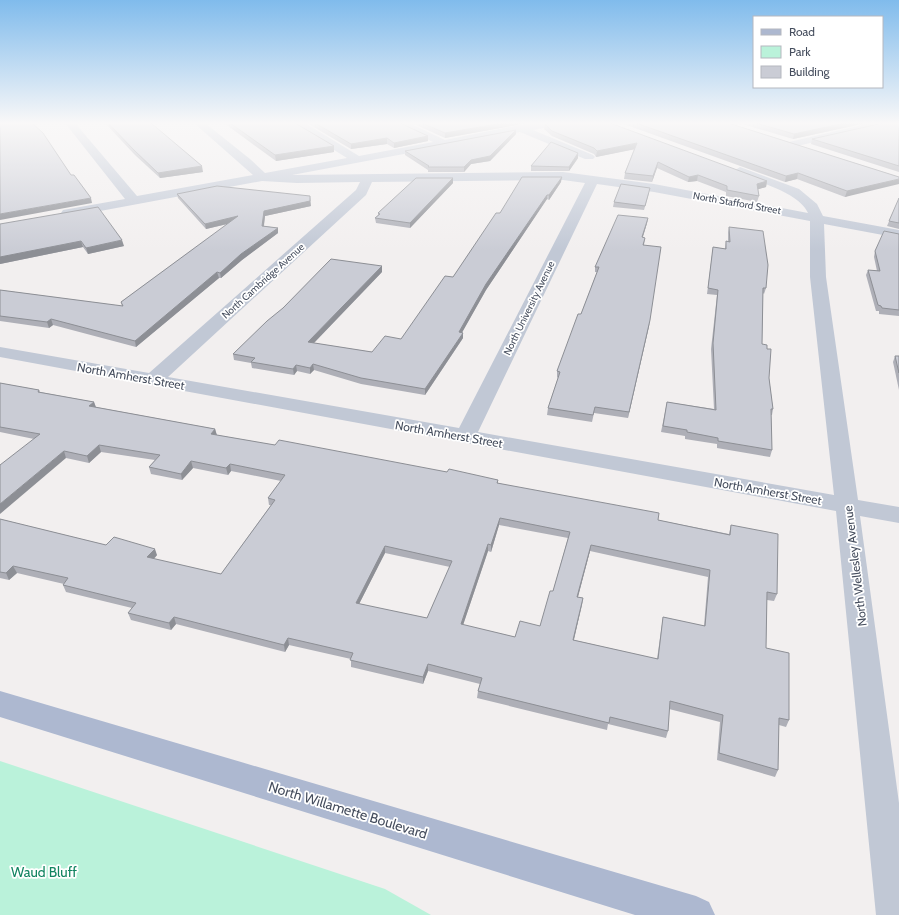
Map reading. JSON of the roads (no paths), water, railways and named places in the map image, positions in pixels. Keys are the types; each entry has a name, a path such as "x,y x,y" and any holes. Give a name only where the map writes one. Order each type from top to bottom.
{"main road":[{"name":"North Willamette Boulevard","path":"0,704 696,915"}],"street":[{"path":"105,166 134,201"},
{"path":"251,166 262,177"},
{"path":"52,216 322,166"},
{"path":"727,166 795,192 812,207 817,218"},
{"name":"North Stafford Street","path":"262,177 297,179 367,179 543,175 593,179 654,188 899,234"},
{"name":"North Cambridge Avenue","path":"153,380 362,192 367,179"},
{"name":"North University Avenue","path":"464,437 593,179"},
{"name":"North Wellesley Avenue","path":"817,218 818,277 847,505 895,915"},
{"name":"North Amherst Street","path":"0,352 464,437 899,514"}],"park label":[{"name":"Waud Bluff","path":"44,872"}]}
